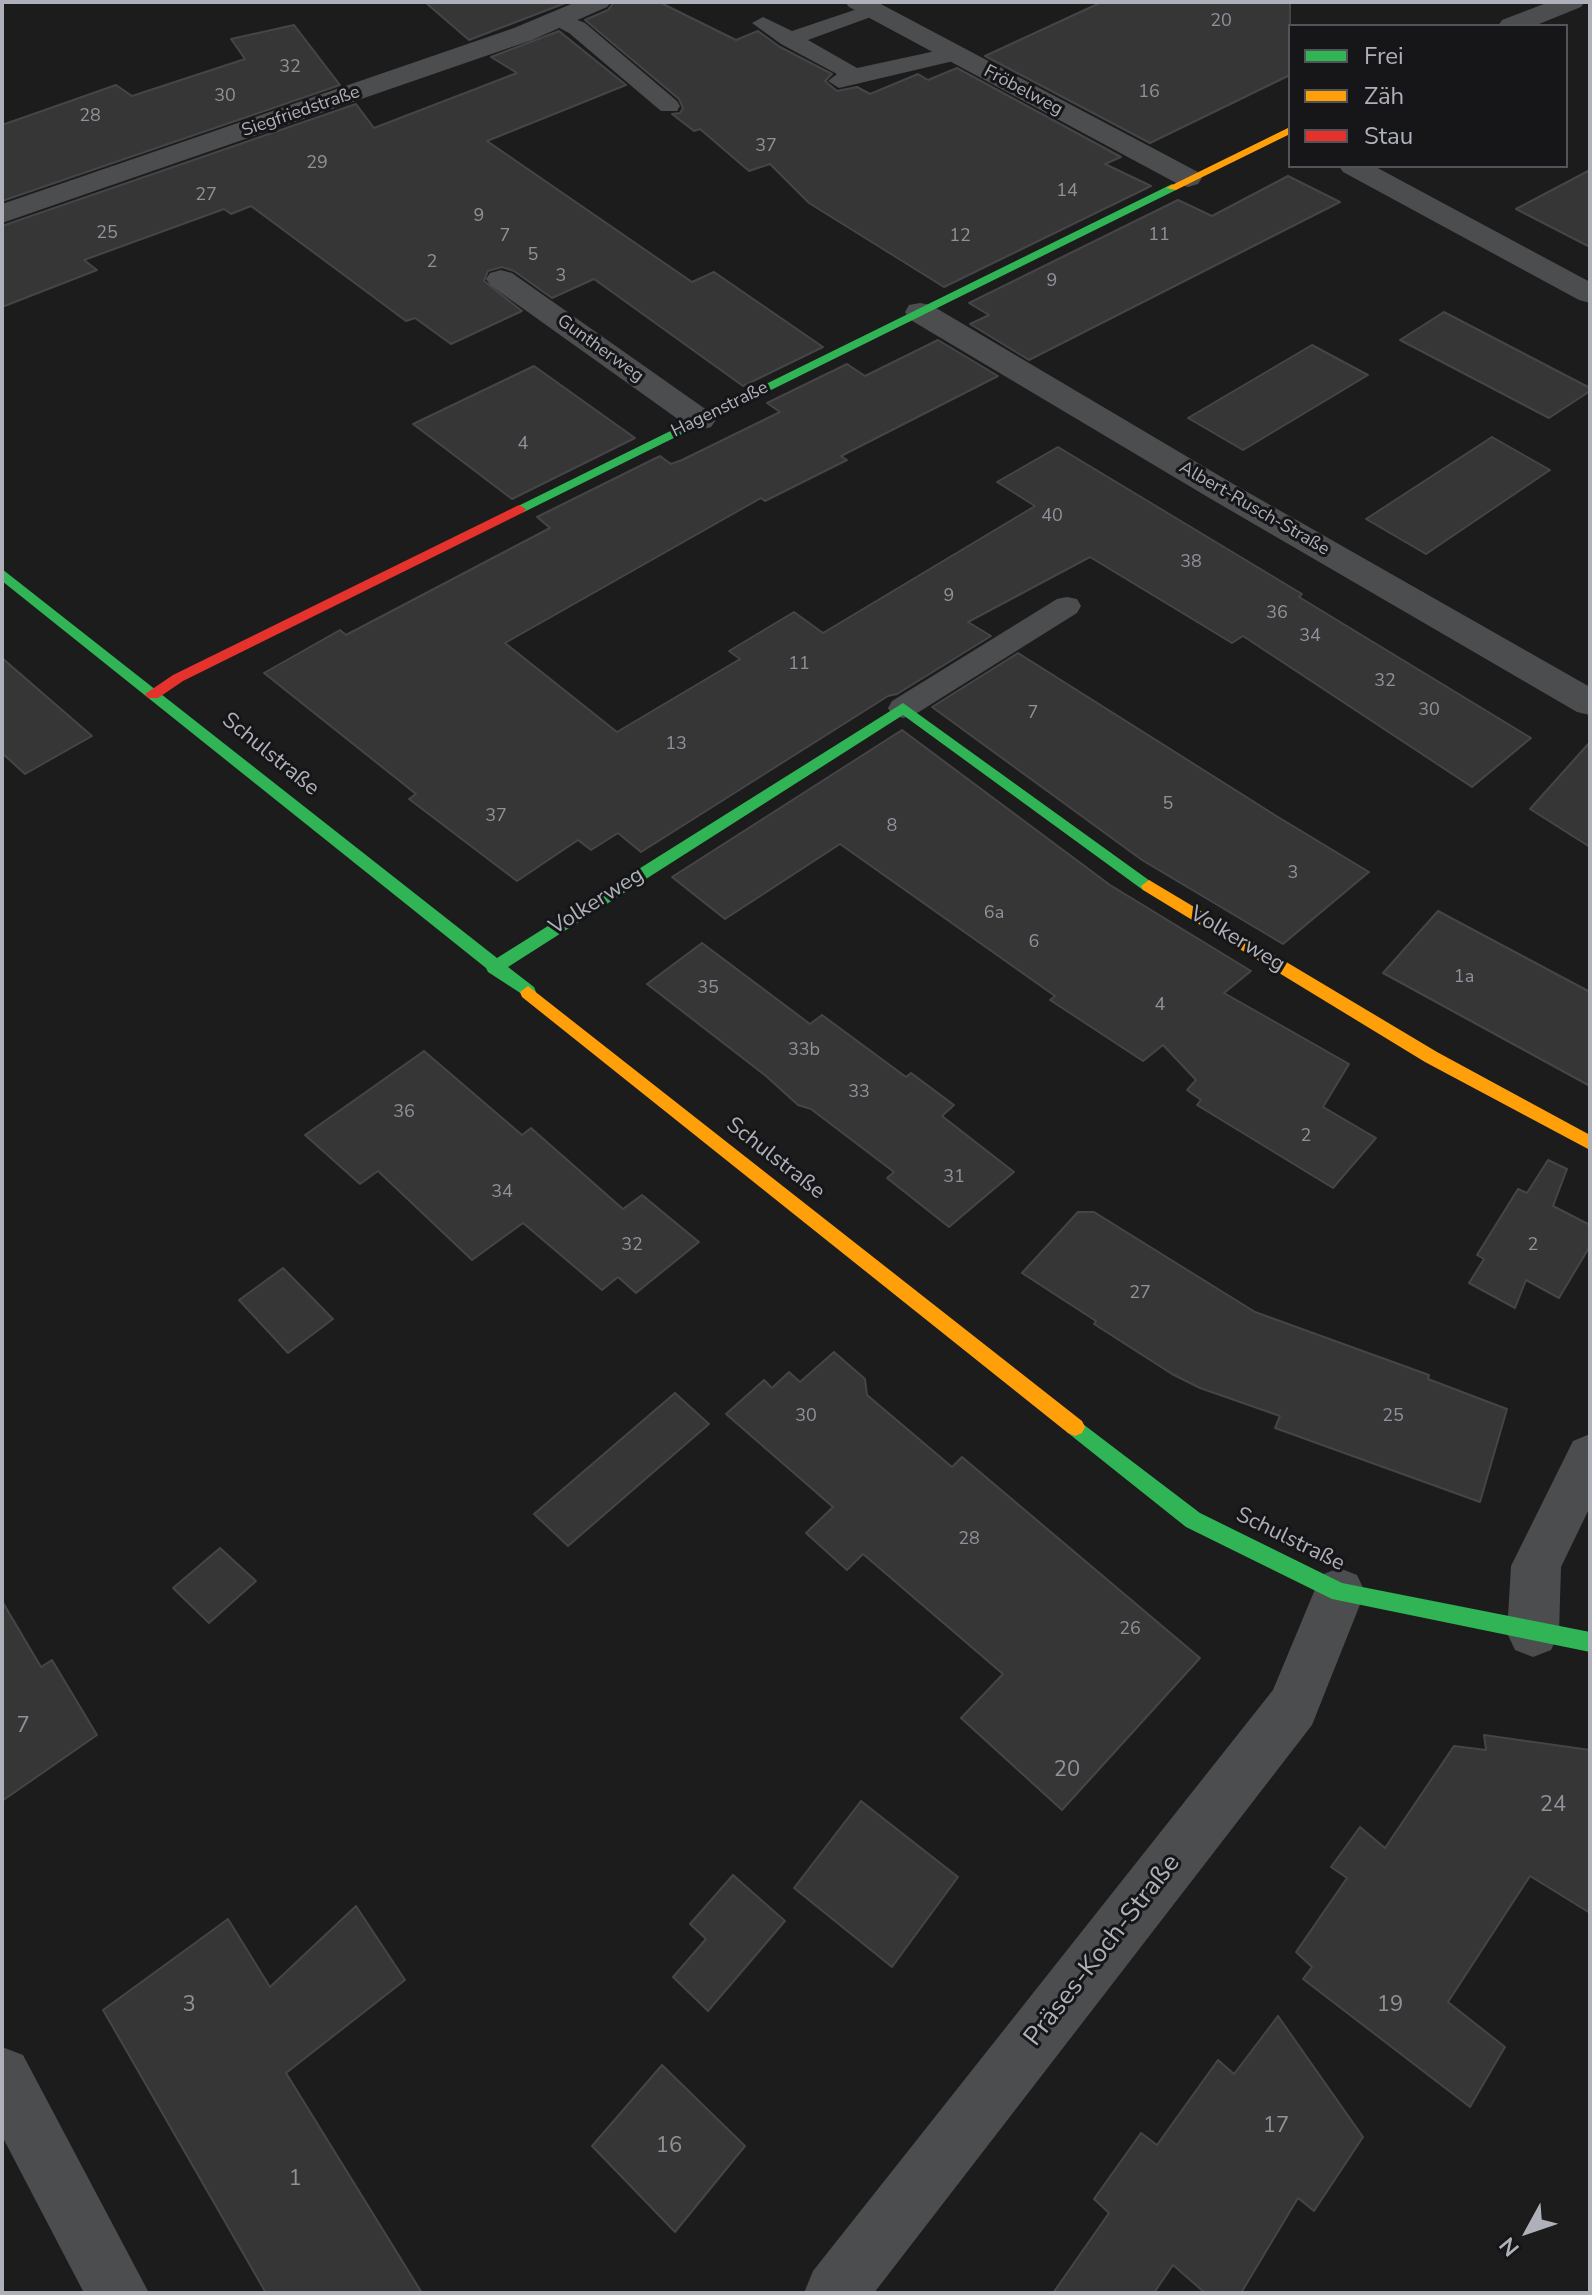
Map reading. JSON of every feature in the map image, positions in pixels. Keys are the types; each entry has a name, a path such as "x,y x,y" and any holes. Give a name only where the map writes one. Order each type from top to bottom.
{"street":[{"name":"Siegfriedstraße","path":"2,214 282,119 560,19 598,2"},
{"path":"1516,24 1572,2"},
{"name":"Fröbelweg","path":"865,6 1188,178"},
{"name":"Hagenstraße","path":"153,694 178,678 1188,178 1288,131"},
{"path":"1357,168 1590,293"},
{"name":"Guntherweg","path":"501,279 700,420"},
{"name":"Albert-Rusch-Straße","path":"920,312 1223,492 1590,703"},
{"name":"Schulstraße","path":"2,574 494,968 1193,1520 1339,1592 1590,1642"},
{"name":"Volkerweg","path":"494,968 903,708 1126,872 1431,1057 1590,1143"},
{"path":"1533,1633 1536,1566 1590,1456"},
{"name":"Präses-Koch-Straße","path":"835,2293 1293,1707 1339,1592"},
{"path":"2,2076 118,2293"}],"lane":[{"path":"789,39 865,6"},
{"path":"560,19 577,28 669,106"},
{"path":"763,23 847,78 954,54"},
{"name":"Volkerweg","path":"903,708 1067,606"}],"building":[{"path":"425,2 568,2 469,40"},
{"path":"614,2 659,2 736,40 758,31 780,47 832,74 825,81 837,91 857,87 870,94 918,74 928,80 957,68 1121,157 1105,164 1151,186 944,287 809,203 770,164 749,171 700,129 694,131 672,114 680,113 683,108 679,99 585,20 608,10"},
{"path":"1102,2 1290,2 1288,76 1150,143 985,56"},
{"path":"294,25 340,85 2,201 2,125 116,85 132,96 245,59 231,39"},
{"path":"559,31 626,85 487,141 692,282 714,272 823,347 743,386 594,279 552,298 514,271 502,267 488,271 484,281 522,311 451,344 415,318 406,321 251,206 231,214 224,209 84,260 97,270 2,307 2,226 356,104 374,128 517,73 491,57"},
{"path":"1590,170 1590,247 1516,209"},
{"path":"1288,176 1340,202 1029,360 970,324 989,315 969,303 1178,200 1212,216"},
{"path":"1444,312 1590,388 1590,391 1549,418 1400,340"},
{"path":"938,340 998,376 841,456 847,460 765,501 761,498 505,643 617,732 740,659 729,651 794,612 823,633 1035,506 997,482 1058,447 1302,594 1299,597 1531,738 1472,787 1243,636 1232,643 1090,557 968,622 991,636 897,694 888,696 641,852 618,833 591,850 578,840 517,881 409,799 416,794 264,673 340,630 346,635 550,528 537,517 660,456 671,464 682,460 780,412 767,403 847,364 865,376"},
{"path":"1312,345 1368,375 1243,450 1188,418"},
{"path":"534,366 635,438 512,499 413,424"},
{"path":"1492,437 1550,470 1426,554 1366,519"},
{"path":"1018,653 1369,872 1283,944 1142,860 932,707"},
{"path":"2,658 92,736 25,774 2,753"},
{"path":"902,730 1110,885 1251,971 1224,993 1349,1064 1323,1107 1376,1138 1333,1188 1197,1105 1201,1100 1187,1090 1196,1080 1163,1045 1143,1061 1050,1000 1055,996 840,844 725,919 672,877"},
{"path":"1590,742 1590,847 1530,809"},
{"path":"1438,911 1590,992 1590,1086 1383,973"},
{"path":"702,943 810,1024 822,1015 906,1077 911,1073 954,1105 942,1116 1014,1172 949,1227 887,1178 894,1172 811,1109 798,1105 766,1076 647,984"},
{"path":"424,1051 522,1135 531,1128 623,1209 642,1195 699,1242 636,1293 618,1277 602,1290 523,1223 472,1260 378,1171 360,1184 305,1135"},
{"path":"1548,1160 1567,1169 1553,1206 1590,1225 1590,1246 1559,1298 1526,1280 1515,1308 1469,1283 1484,1259 1477,1255 1518,1189 1527,1193"},
{"path":"1078,1212 1094,1212 1255,1312 1429,1375 1428,1379 1507,1409 1480,1502 1275,1428 1280,1416 1200,1388 1172,1374 1022,1273"},
{"path":"283,1268 333,1319 288,1353 239,1300"},
{"path":"834,1352 865,1379 867,1395 952,1467 962,1457 1200,1658 1062,1810 961,1718 1003,1674 863,1554 847,1570 806,1533 833,1507 726,1414 764,1380 772,1388 789,1372 800,1382"},
{"path":"675,1393 709,1424 568,1546 534,1514"},
{"path":"220,1548 256,1581 209,1623 173,1588"},
{"path":"2,1601 41,1667 52,1660 97,1735 2,1801"},
{"path":"1484,1735 1590,1750 1590,1913 1530,1876 1448,2002 1505,2047 1470,2107 1303,1979 1312,1967 1296,1952 1347,1878 1331,1867 1360,1827 1385,1848 1454,1746 1486,1750"},
{"path":"861,1801 958,1877 892,1967 794,1888"},
{"path":"733,1875 785,1921 708,2011 673,1977 706,1939 690,1924"},
{"path":"356,1906 405,1980 286,2073 422,2293 266,2293 103,2010 228,1919 270,1987"},
{"path":"1278,2016 1363,2137 1314,2211 1298,2198 1241,2293 1205,2293 1173,2265 1154,2293 1053,2293 1109,2213 1094,2199 1141,2133 1157,2145 1218,2060 1234,2074"},
{"path":"662,2065 745,2146 675,2232 592,2146"}],"traffic: fast":[{"path":"519,509 1172,188"},
{"path":"2,574 528,992"},
{"path":"494,968 903,708 1149,886"},
{"path":"1075,1427 1193,1520 1339,1592 1590,1642"}],"traffic: slow":[{"path":"1172,188 1288,131"},
{"path":"1149,886 1431,1057 1590,1143"},
{"path":"528,992 1075,1427"}],"traffic: jam":[{"path":"153,694 178,678 519,509"}]}
